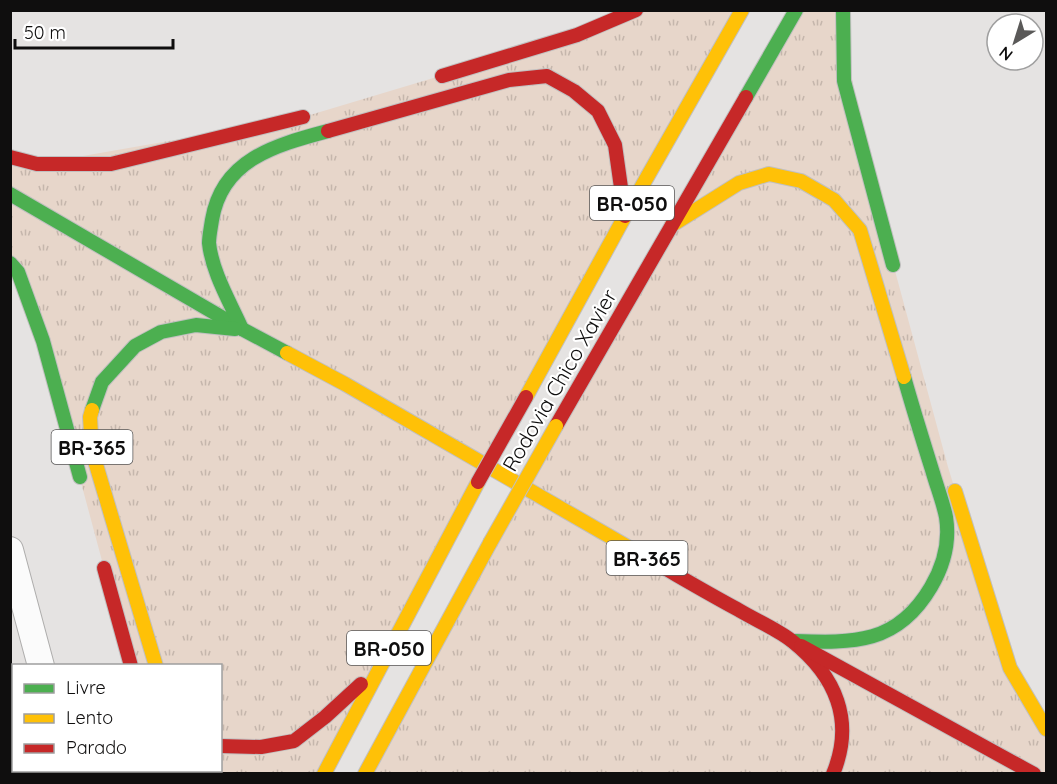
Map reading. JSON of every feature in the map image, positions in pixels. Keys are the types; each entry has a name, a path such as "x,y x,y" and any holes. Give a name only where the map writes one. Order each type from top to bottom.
{"main road":[{"path":"433,78 577,35 636,10"},
{"name":"Rodovia Chico Xavier","path":"324,774 455,523 742,10"},
{"name":"Rodovia Chico Xavier","path":"365,774 556,426 796,10"},
{"path":"843,10 844,81 898,283"},
{"path":"242,329 218,274 209,242 214,209 226,182 256,155 288,142 509,80 547,76 574,91 598,111 615,145 625,216"},
{"path":"10,157 37,164 111,164 311,115"},
{"path":"672,225 739,183 769,174 801,181 834,200 860,230 946,518 945,560 924,603 899,626 867,639 839,643 792,641"},
{"name":"BR-365","path":"10,194 242,329 345,384 792,641"},
{"path":"10,263 18,272 43,341 82,487"},
{"name":"BR-365","path":"155,664 92,451 90,417 102,382 135,346 161,332 196,326 242,329"},
{"path":"951,478 1010,668 1047,729"},
{"path":"100,554 129,664"},
{"path":"792,641 827,677 841,713 843,748 833,774"},
{"path":"792,641 1034,774"},
{"path":"222,746 261,747 294,741 325,717 378,668"},
{"path":"379,774 384,738"}],"street":[{"path":"10,550 40,664"}],"green space":[{"path":"636,11 742,11 324,773 160,773 222,772 222,664 130,664 43,341 11,263 11,157 37,164 300,118 577,35"},
{"path":"796,11 843,11 861,145 948,467 1010,668 1046,729 1046,773 365,774"}],"traffic: fast":[{"path":"746,97 796,10"},
{"path":"843,10 844,81 893,265"},
{"path":"242,329 222,287 211,254 210,234 218,199 227,182 254,158 289,142 328,131"},
{"path":"10,194 287,353"},
{"path":"10,263 18,272 43,341 80,477"},
{"path":"92,410 102,382 135,346 161,332 196,325 235,329"},
{"path":"792,641 854,640 888,630 904,620 918,606 939,570 945,553 946,517 904,377"}],"traffic: slow":[{"path":"526,397 742,10"},
{"path":"672,225 739,183 769,174 801,181 834,200 860,230 904,377"},
{"path":"287,353 654,562"},
{"path":"92,410 90,417 92,451 155,664"},
{"path":"490,543 556,426"},
{"path":"324,774 478,482"},
{"path":"955,491 1010,668 1046,729"},
{"path":"365,774 490,543"}],"traffic: jam":[{"path":"442,76 577,35 636,10"},
{"path":"328,131 509,80 547,76 574,91 598,111 615,145 625,216"},
{"path":"556,426 746,97"},
{"path":"10,157 37,164 111,164 303,117"},
{"path":"478,482 526,397"},
{"path":"654,562 786,637 820,669 830,684 841,718 842,736 833,774"},
{"path":"104,568 130,664"},
{"path":"801,646 1034,774"},
{"path":"222,746 261,747 294,741 325,717 361,684"}]}
